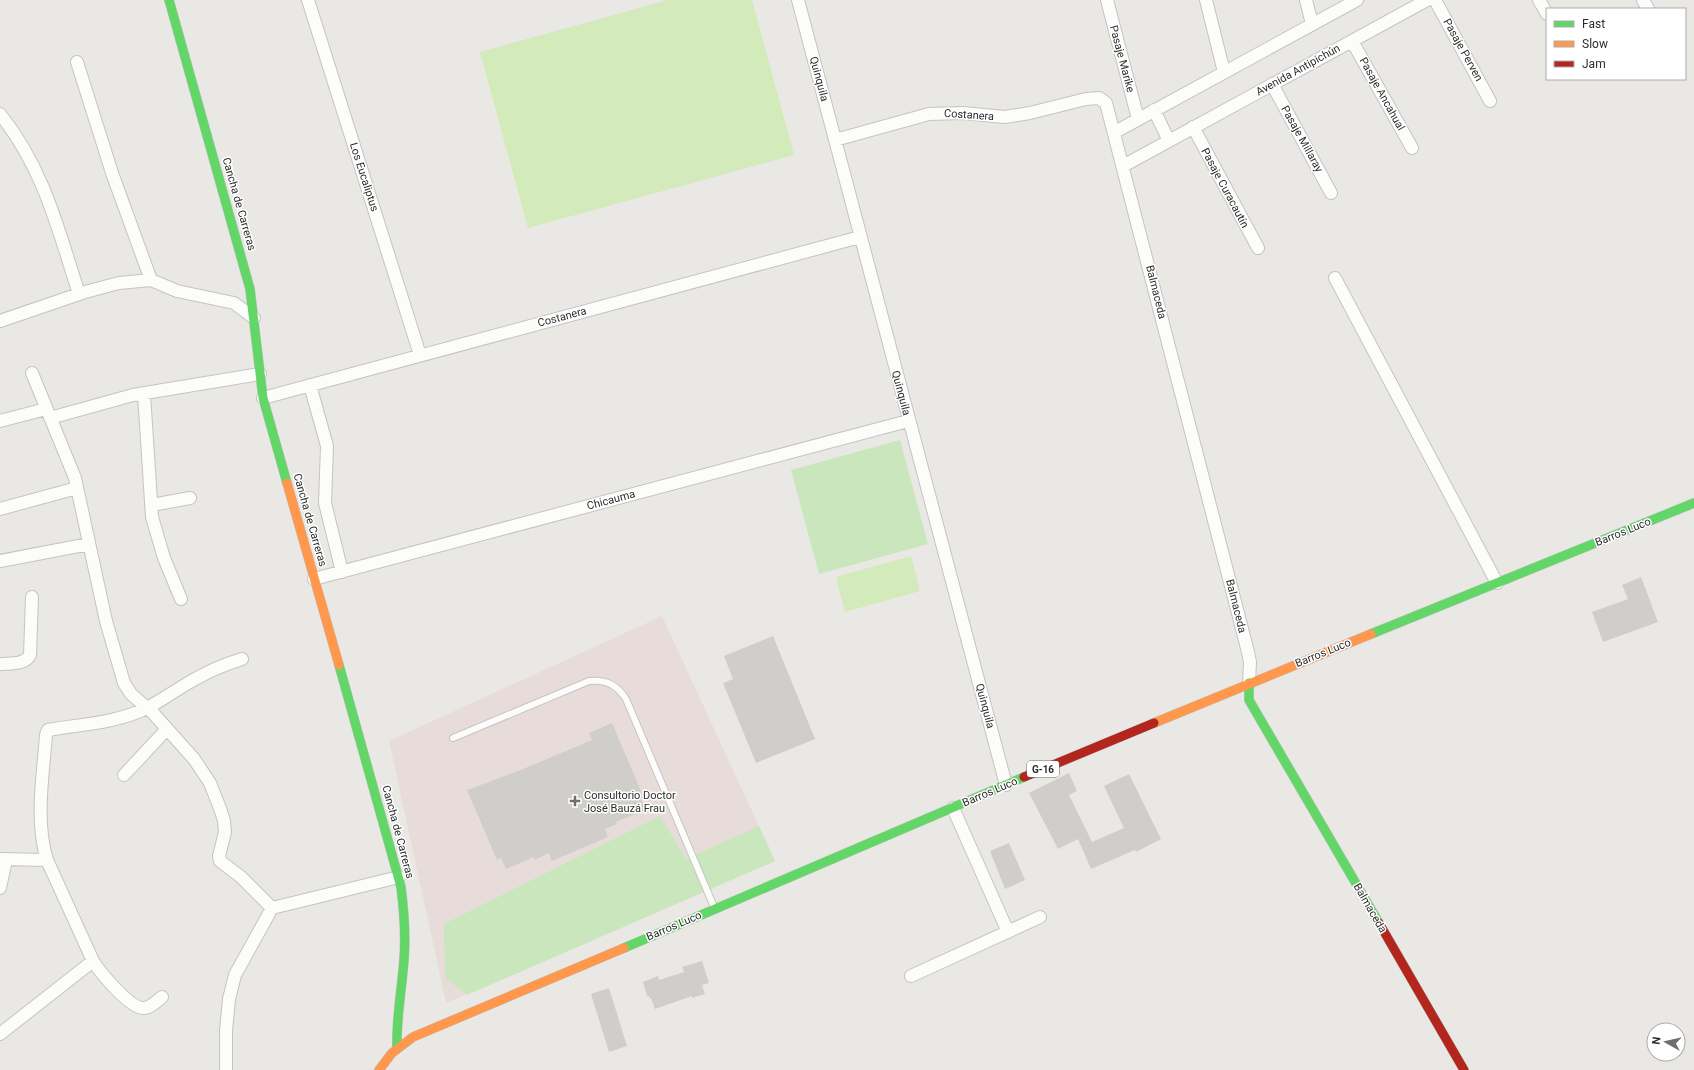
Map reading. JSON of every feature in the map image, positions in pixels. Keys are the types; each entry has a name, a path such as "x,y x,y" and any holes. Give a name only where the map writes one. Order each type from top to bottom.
{"street":[{"name":"Cancha de Carreras","path":"169,0 245,270 254,318 263,398 399,877 405,935 404,960 396,1015 397,1048"},
{"name":"Los Eucaliptus","path":"308,0 420,355"},
{"name":"Quinquila","path":"798,0 908,421 1006,785"},
{"name":"Pasaje Marike","path":"1107,0 1138,119"},
{"path":"1206,0 1224,72"},
{"path":"1306,0 1312,24"},
{"path":"1114,132 1357,0"},
{"name":"Avenida Antipichún","path":"1123,166 1427,0"},
{"name":"Pasaje Perven","path":"1435,0 1490,101"},
{"path":"1539,0 1546,12"},
{"name":"Pasaje Ancahual","path":"1352,41 1412,148"},
{"path":"77,62 112,173 151,280"},
{"name":"Pasaje Millaray","path":"1272,84 1331,193"},
{"name":"Costanera","path":"835,140 929,114 963,113 1005,117 1030,114 1086,99 1099,98 1104,100"},
{"name":"Balmaceda","path":"1104,100 1108,106 1248,652 1250,662 1249,700 1464,1070"},
{"path":"1154,110 1169,141"},
{"path":"0,114 21,142 40,177 79,294"},
{"name":"Pasaje Curacautín","path":"1193,127 1258,248"},
{"name":"Costanera","path":"263,398 860,237"},
{"path":"1335,278 1498,583"},
{"path":"0,321 79,294 119,283 151,280 178,291 234,303 254,318"},
{"path":"32,373 75,478 106,621 124,682 131,694 167,729 198,765 210,784 221,811 224,832 218,856 220,861 241,876 272,908"},
{"path":"0,421 48,414 133,395 260,374"},
{"path":"310,385 327,446 325,503 342,572"},
{"path":"144,394 152,517 157,535 181,599"},
{"name":"Chicauma","path":"314,579 908,421"},
{"path":"0,509 77,488"},
{"path":"152,505 190,498"},
{"name":"Barros Luco","path":"397,1048 416,1036 1006,785 1249,683 1694,503"},
{"path":"0,561 90,544"},
{"path":"0,664 18,663 26,660 30,655 32,597"},
{"path":"162,997 147,1008 138,1007 110,984 93,961 47,860 42,846 41,829 46,735 48,730 115,720 147,708 216,667 242,659"},
{"path":"124,774 167,729"},
{"name":"Barros Luco","path":"953,808 1008,932"},
{"path":"0,888 3,859 47,860"},
{"path":"226,1070 226,1031 229,999 236,975 272,908 399,877"},
{"path":"911,976 1040,917"},
{"path":"0,1034 93,961"},
{"name":"G-16","path":"379,1070 391,1053 397,1048"}],"lane":[{"path":"453,738 589,681 602,681 616,687 626,700 715,908"}],"shaded area":[{"name":"Consultorio Doctor José Bauzá Frau","path":"662,616 775,861 446,1003 389,741"}],"green space":[{"path":"668,0 752,0 794,155 528,228 480,52"},
{"path":"900,440 928,544 819,574 791,470"},
{"path":"911,556 920,591 845,612 836,577"},
{"path":"660,816 686,859 759,826 775,861 467,995 445,978 444,924"}],"building":[{"path":"1641,577 1658,622 1603,642 1592,612 1628,599 1622,585"},
{"path":"773,636 815,739 756,763 723,683 733,679 724,656"},
{"path":"612,723 644,798 641,799 645,810 616,822 617,824 605,829 608,837 552,861 549,853 535,860 534,857 506,869 501,858 497,860 467,790 523,769 592,740 589,733"},
{"path":"1069,773 1077,791 1069,795 1092,842 1124,828 1104,786 1129,774 1161,839 1136,852 1135,850 1091,869 1078,839 1058,849 1029,793"},
{"path":"1009,843 1025,880 1005,889 990,851"},
{"path":"702,961 709,983 702,985 705,994 692,998 692,996 655,1009 651,998 650,999 649,996 647,996 643,982 658,976 659,980 684,972 682,967"},
{"path":"609,988 627,1046 609,1052 591,994"}],"traffic: fast":[{"path":"169,0 250,289 263,398 287,483"},
{"path":"1371,634 1694,503"},
{"path":"339,665 401,887 405,941 397,1026 397,1048"},
{"path":"1249,683 1249,700 1379,923"},
{"path":"624,948 1024,777"}],"traffic: slow":[{"path":"287,483 339,665"},
{"path":"1154,723 1371,634"},
{"path":"379,1070 392,1053 413,1037 624,948"}],"traffic: jam":[{"path":"1024,777 1154,723"},
{"path":"1379,923 1464,1070"}],"place":[{"name":"Consultorio Doctor José Bauzá Frau","path":"575,801"}]}
